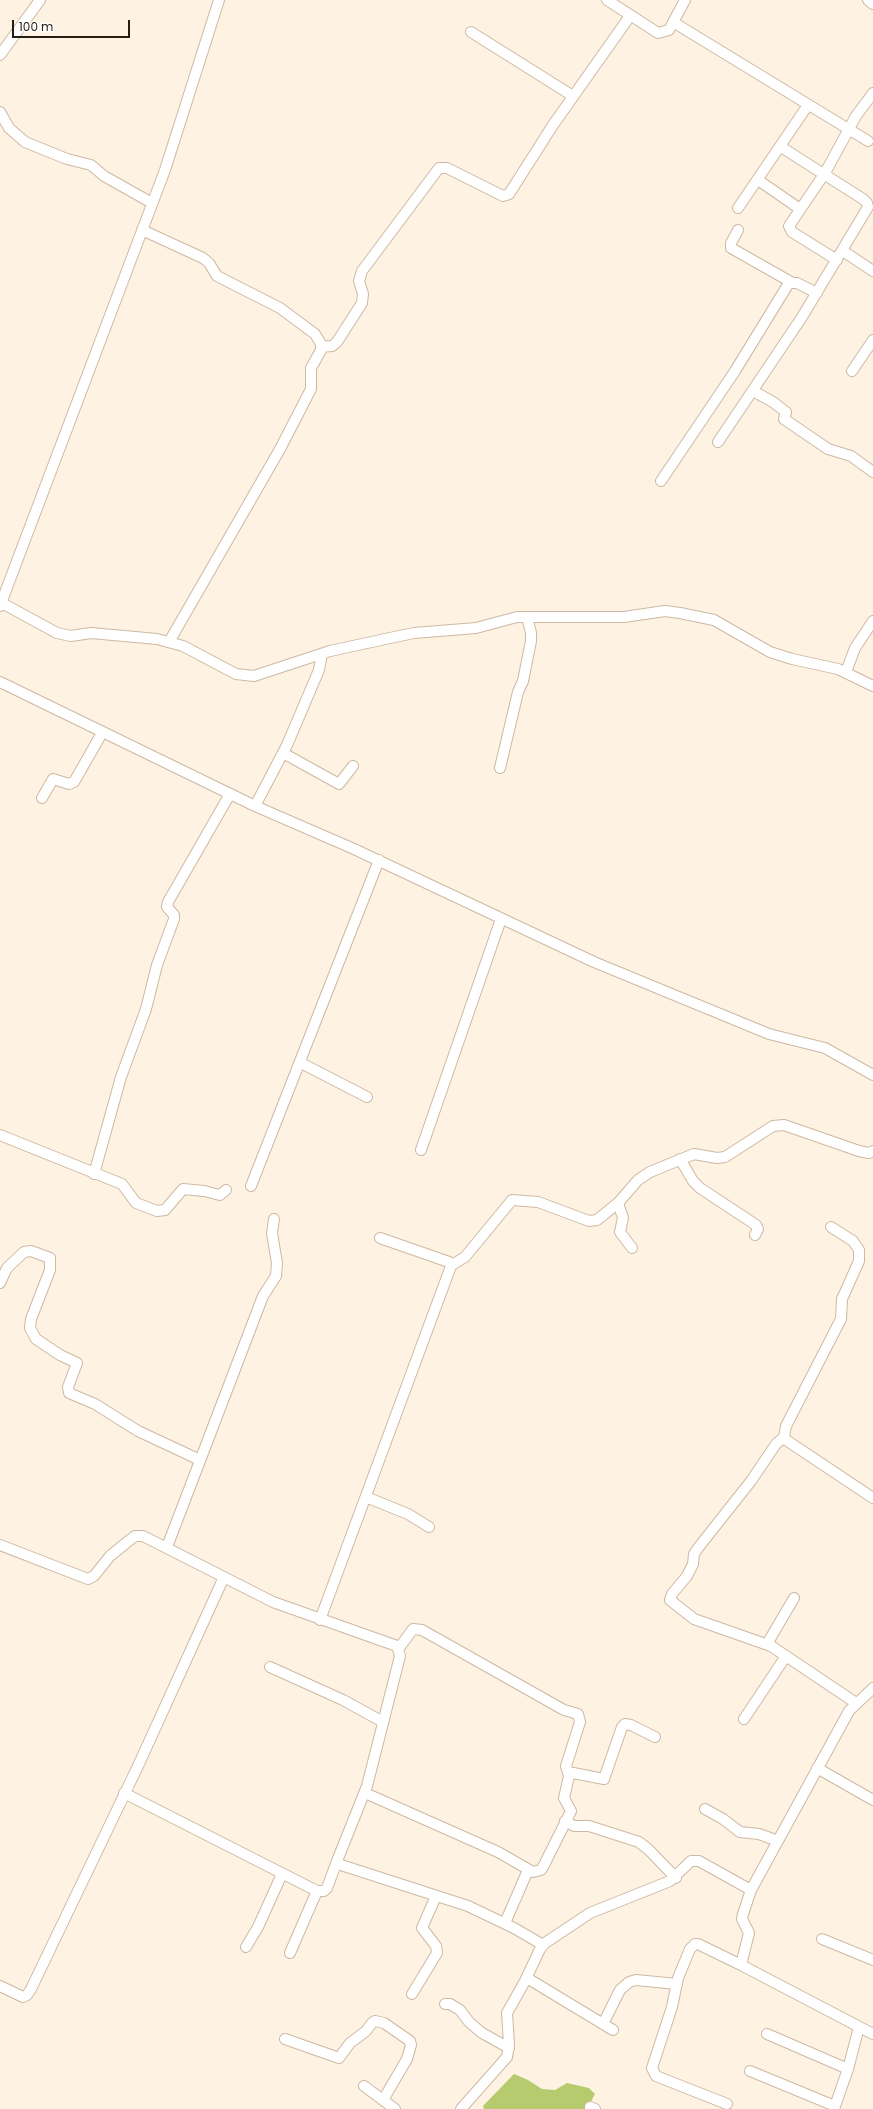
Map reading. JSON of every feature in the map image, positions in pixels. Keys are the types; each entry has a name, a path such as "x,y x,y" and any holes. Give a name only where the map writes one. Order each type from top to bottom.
{"street":[{"path":"0,55 40,0"},
{"path":"219,0 152,203 0,604 50,630 64,635 91,633 145,637 169,642 183,646 236,674 247,676 262,675 322,654 414,633 476,628 508,619 527,617 624,617 665,611 694,614 721,623 770,652 846,672 873,686"},
{"path":"607,0 658,33 663,33 669,30 685,0"},
{"path":"868,0 873,4"},
{"path":"321,347 332,346 337,342 362,304 359,278 362,271 439,168 447,168 500,195 506,196 573,96 630,16"},
{"path":"674,22 868,141"},
{"path":"471,32 573,96"},
{"path":"873,93 850,129 825,173 790,224 790,230 873,271"},
{"path":"738,208 781,147 808,105"},
{"path":"0,112 9,128 25,142 67,159 91,165 104,176 152,203"},
{"path":"718,442 817,293 868,208 870,201 781,147"},
{"path":"758,180 800,209"},
{"path":"142,230 203,258 209,263 217,276 280,308 315,334 320,340 321,347 311,368 311,389 298,416 169,642"},
{"path":"738,230 731,243 731,248 791,282 797,283 817,293"},
{"path":"661,481 736,371 791,282"},
{"path":"852,371 873,340"},
{"path":"753,391 773,402 786,412 784,419 828,449 851,456 873,472"},
{"path":"500,768 518,692 523,682 531,641 531,633 527,617"},
{"path":"846,672 855,648 873,621"},
{"path":"255,806 283,753 319,670 322,654"},
{"path":"0,682 102,733 255,806 379,860 594,962 769,1034 825,1048 873,1075"},
{"path":"42,798 53,779 70,784 74,782 102,733"},
{"path":"283,753 339,784 353,766"},
{"path":"94,1174 121,1077 146,1009 157,965 174,919 174,915 167,907 168,902 230,794"},
{"path":"251,1186 301,1063 379,860"},
{"path":"421,1150 501,919"},
{"path":"301,1063 367,1097"},
{"path":"320,1620 452,1265 465,1258 512,1200 538,1202 589,1221 597,1220 618,1202 642,1176 680,1159 699,1154 717,1158 725,1157 758,1135 778,1125 859,1151 869,1153 873,1151"},
{"path":"0,1135 122,1184 136,1203 157,1211 165,1210 183,1189 204,1191 220,1195 226,1190"},
{"path":"680,1159 696,1184 756,1225 758,1229 755,1235"},
{"path":"618,1202 622,1218 620,1232 632,1248"},
{"path":"167,1547 263,1296 277,1272 272,1233 274,1219"},
{"path":"831,1227 853,1241 859,1250 859,1261 842,1299 841,1319 786,1426 784,1437 776,1444 751,1481 698,1548 694,1554 693,1564 687,1576 670,1597 671,1602 694,1619 767,1644 856,1703"},
{"path":"380,1238 449,1262 452,1265"},
{"path":"0,1283 7,1268 24,1252 31,1251 50,1258 50,1270 31,1319 30,1328 36,1338 60,1355 77,1362 68,1387 69,1393 95,1404 138,1431 200,1460"},
{"path":"784,1437 873,1498"},
{"path":"366,1497 408,1514 429,1527"},
{"path":"0,1545 88,1579 94,1576 110,1556 135,1536 147,1537 272,1602 320,1620 391,1643 399,1648"},
{"path":"0,1986 21,1997 25,1997 29,1993 224,1577"},
{"path":"767,1644 794,1598"},
{"path":"124,1793 282,1874 317,1891 324,1891 327,1888 365,1793 400,1656 399,1648 413,1629 422,1630 564,1710 578,1714 580,1722 566,1766 569,1776 564,1798 571,1811 540,1870 533,1872 528,1870 498,1852 365,1793"},
{"path":"744,1719 786,1656"},
{"path":"270,1667 343,1700 383,1722"},
{"path":"741,1965 749,1933 742,1919 752,1890 817,1768 849,1712 856,1703 873,1688"},
{"path":"568,1772 604,1780 622,1726 625,1724 631,1725 656,1737"},
{"path":"817,1768 873,1800"},
{"path":"705,1809 723,1819 740,1832 759,1834 778,1841"},
{"path":"565,1821 574,1826 589,1826 639,1842 649,1850 676,1878"},
{"path":"337,1860 341,1865 468,1906 505,1923 543,1945"},
{"path":"461,2109 469,2098 507,2057 509,2048 507,2013 527,1978 543,1945 552,1937 590,1912 657,1887 676,1878 687,1863 695,1860 752,1890"},
{"path":"505,1923 528,1870"},
{"path":"246,1947 258,1927 282,1874"},
{"path":"290,1953 317,1891"},
{"path":"412,1994 437,1953 436,1946 422,1928 436,1896"},
{"path":"822,1938 873,1960"},
{"path":"727,2104 656,2076 653,2073 653,2063 672,2007 677,1984 690,1949 694,1944 698,1944 741,1965 859,2027 872,2031"},
{"path":"527,1978 613,2030"},
{"path":"603,2024 620,1990 629,1982 636,1980 677,1984"},
{"path":"445,2004 450,2004 460,2010 469,2022 482,2033 509,2048"},
{"path":"285,2039 339,2058 350,2043 366,2031 372,2023 375,2021 384,2023 410,2041 411,2045 407,2059 383,2100"},
{"path":"750,2071 835,2107 848,2069 859,2027"},
{"path":"768,2034 848,2069"},
{"path":"364,2086 395,2109"},
{"path":"469,2098 473,2109"}],"shaded area":[{"path":"514,2074 528,2080 542,2089 555,2090 567,2083 589,2088 595,2094 587,2109 484,2109 483,2106"}]}
